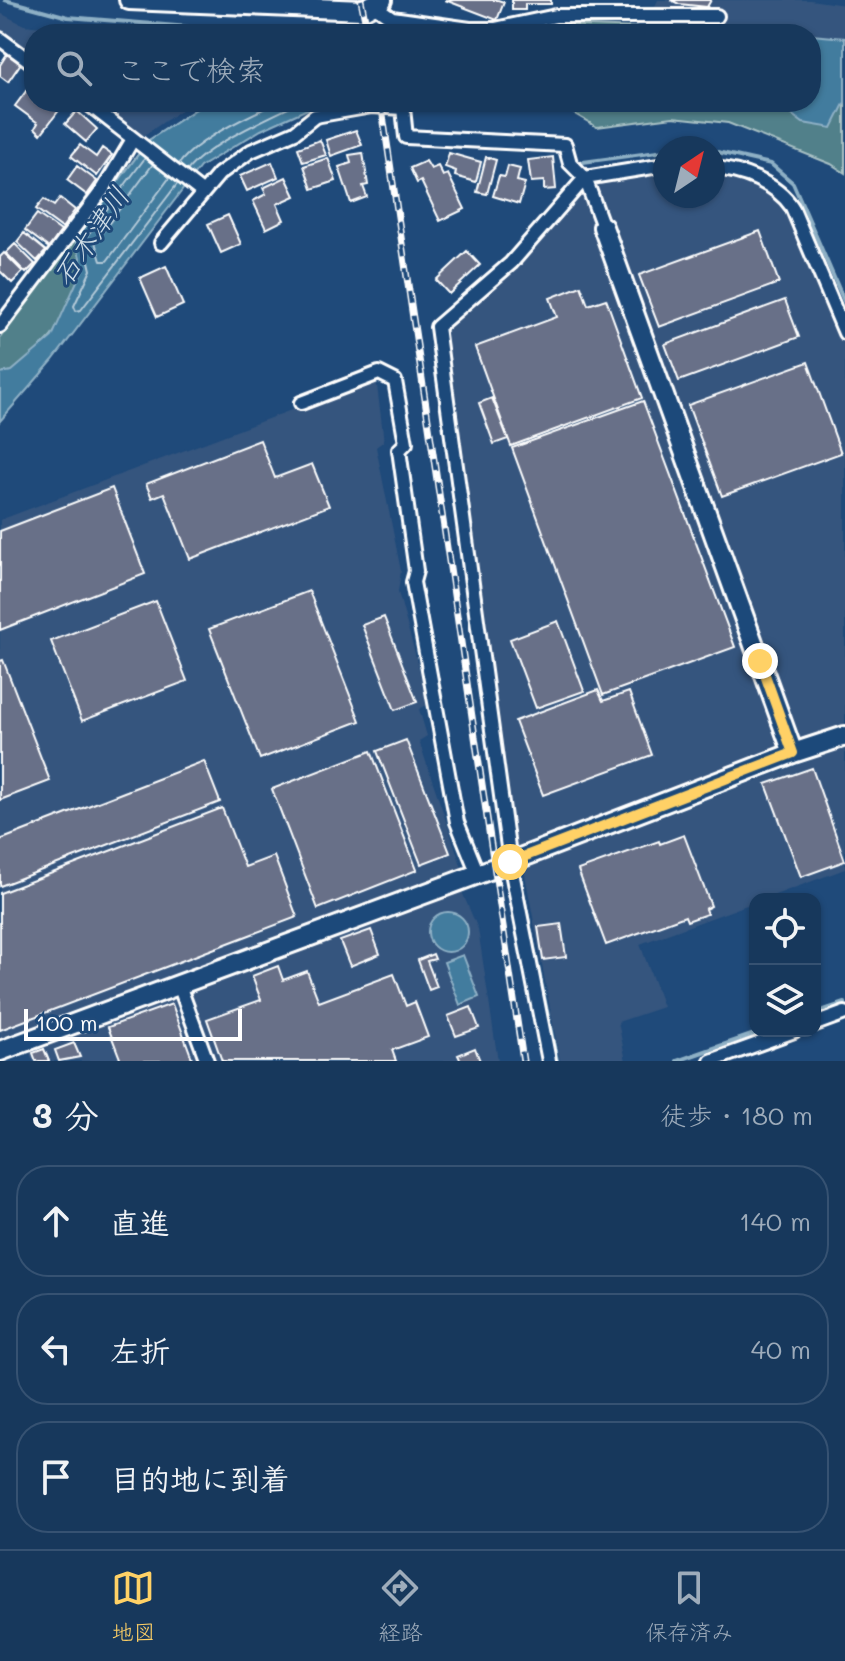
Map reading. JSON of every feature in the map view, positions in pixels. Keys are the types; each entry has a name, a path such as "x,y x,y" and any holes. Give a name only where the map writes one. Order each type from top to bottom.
{"street":[{"path":"129,0 363,10 379,3 392,18 435,24"},
{"path":"518,24 556,16 717,16"},
{"path":"1,43 24,58"},
{"path":"99,112 203,193"},
{"path":"161,243 219,174 240,159 295,132 315,116 338,112"},
{"path":"403,112 406,137 565,145 570,163 585,178 793,753"},
{"path":"0,326 136,141"},
{"path":"549,1061 510,862 437,327 511,263 585,178 653,167"},
{"path":"725,171 762,181 785,197 845,333"},
{"path":"301,403 379,373 395,381 406,443 399,450 416,571 413,582 457,822 478,874"},
{"path":"0,1051 845,736"},
{"path":"179,985 207,1061"},
{"path":"821,1022 845,1013"},
{"path":"711,1061 777,1037"}],"shaded area":[{"path":"658,0 810,0 845,5 845,38 821,36 821,24 646,24"},
{"path":"0,13 24,25 24,50 0,33"},
{"path":"109,112 178,112 140,138"},
{"path":"653,171 653,208 725,208 725,176 768,189 786,207 845,347 845,725 514,849 442,327 586,183"},
{"path":"376,378 384,441 376,447 401,571 398,592 429,704 419,709 427,736 419,741 462,868 0,1038 0,520"},
{"path":"845,747 845,869 780,893 749,893 749,904 640,944 663,1007 618,1022 626,1061 560,1061 524,869"},
{"path":"462,892 478,929 498,1061 33,1061 28,1049"}],"green space":[{"path":"845,56 845,173 831,164 728,123 673,117 597,127 571,112 821,112 821,88"},
{"path":"192,112 200,112 51,337 0,390 0,338 149,140"}],"water":[{"path":"821,36 845,38 845,102 832,128 803,123 788,112 821,112"},
{"name":"石木津川","path":"192,112 301,112 261,130 200,167 53,360 0,421 0,373 12,371 52,337 83,268 75,240 149,140"},
{"path":"448,912 462,918 468,932 462,946 448,952 434,946 428,932 434,918"},
{"path":"463,955 479,997 460,1005 444,962"}],"building":[{"path":"445,0 498,0 504,2 497,20"},
{"path":"512,0 551,0 551,4 525,4 525,10 512,10"},
{"path":"671,0 711,0 707,7"},
{"path":"7,54 21,63 8,82 0,76 0,65"},
{"path":"24,94 24,112 58,112 41,134 35,128 38,123 15,106"},
{"path":"78,112 97,129 86,142 65,124"},
{"path":"356,130 362,145 331,156 326,140"},
{"path":"320,140 326,155 303,162 298,148"},
{"path":"80,145 96,157 102,148 112,155 97,176 71,156"},
{"path":"363,153 368,185 363,186 367,197 351,203 339,167 351,163 349,155"},
{"path":"449,153 481,162 476,182 455,176 456,171 445,167"},
{"path":"486,157 496,160 487,194 477,192"},
{"path":"553,157 556,189 544,190 544,181 531,182 528,160"},
{"path":"328,158 336,181 312,189 304,166"},
{"path":"426,161 431,169 438,166 443,176 448,174 465,209 440,221 421,181 417,183 410,168"},
{"path":"272,162 278,177 247,191 240,176"},
{"path":"77,166 97,181 87,195 67,180"},
{"path":"508,166 520,169 517,181 525,183 519,204 493,196 499,176 505,177"},
{"path":"286,177 295,196 277,204 284,220 266,229 253,201 266,194 263,188"},
{"path":"60,198 75,210 62,228 36,209 44,199 54,206"},
{"path":"37,214 61,231 49,248 25,230"},
{"path":"228,215 241,244 221,253 208,224"},
{"path":"760,231 779,283 659,327 639,275"},
{"path":"24,233 46,251 37,261 17,242"},
{"path":"15,244 35,264 26,273 6,253"},
{"path":"467,251 480,265 449,294 436,280"},
{"path":"4,253 23,272 12,283 0,271 0,257"},
{"path":"166,266 183,305 157,317 140,278"},
{"path":"581,286 588,305 606,299 642,398 511,446 475,347 557,317 550,298"},
{"path":"785,300 799,337 679,381 665,344"},
{"path":"808,362 841,453 722,496 688,405"},
{"path":"492,398 508,439 494,444 479,403"},
{"path":"643,401 735,647 603,695 512,448"},
{"path":"260,440 275,478 312,464 329,506 190,559 164,493 152,498 146,484"},
{"path":"112,488 145,574 0,630 0,531"},
{"path":"309,591 360,721 260,759 209,629"},
{"path":"156,601 187,681 82,721 51,641"},
{"path":"384,617 417,702 395,710 362,625"},
{"path":"558,621 584,691 536,708 510,639"},
{"path":"3,660 50,781 0,800 0,661"},
{"path":"598,690 603,701 629,692 652,755 543,795 515,721"},
{"path":"406,740 450,853 421,864 377,751"},
{"path":"371,751 417,870 318,909 272,789"},
{"path":"204,761 220,802 0,886 0,840"},
{"path":"812,768 845,861 801,877 766,784"},
{"path":"222,808 245,867 274,856 297,917 0,1030 0,893"},
{"path":"684,835 711,906 705,909 707,914 687,921 685,916 606,945 578,870"},
{"path":"561,924 566,957 543,960 538,927"},
{"path":"371,930 380,954 350,966 340,941"},
{"path":"433,954 435,959 427,961 437,987 429,990 418,960"},
{"path":"278,966 283,980 307,971 319,1002 394,974 406,1006 415,1002 428,1037 392,1050 396,1061 222,1061 207,1019 261,1000 252,976"},
{"path":"172,1004 193,1061 121,1061 108,1027"},
{"path":"471,1007 479,1028 456,1036 448,1016"},
{"path":"74,1043 80,1057 59,1061 55,1050"},
{"path":"475,1048 480,1061 461,1061 458,1055"},
{"path":"44,1049 49,1061 36,1061 33,1053"}],"waterway":[{"path":"5,0 68,17 153,24"},
{"path":"583,162 653,153"},
{"path":"725,154 771,164 793,183 845,303"},
{"path":"519,873 557,1061"},
{"path":"821,1011 845,1003"},
{"path":"677,1061 749,1036"}],"railway":[{"path":"361,0 366,24"},
{"path":"382,112 523,1061"}],"route":[{"path":"510,862 793,753 760,661"}]}
